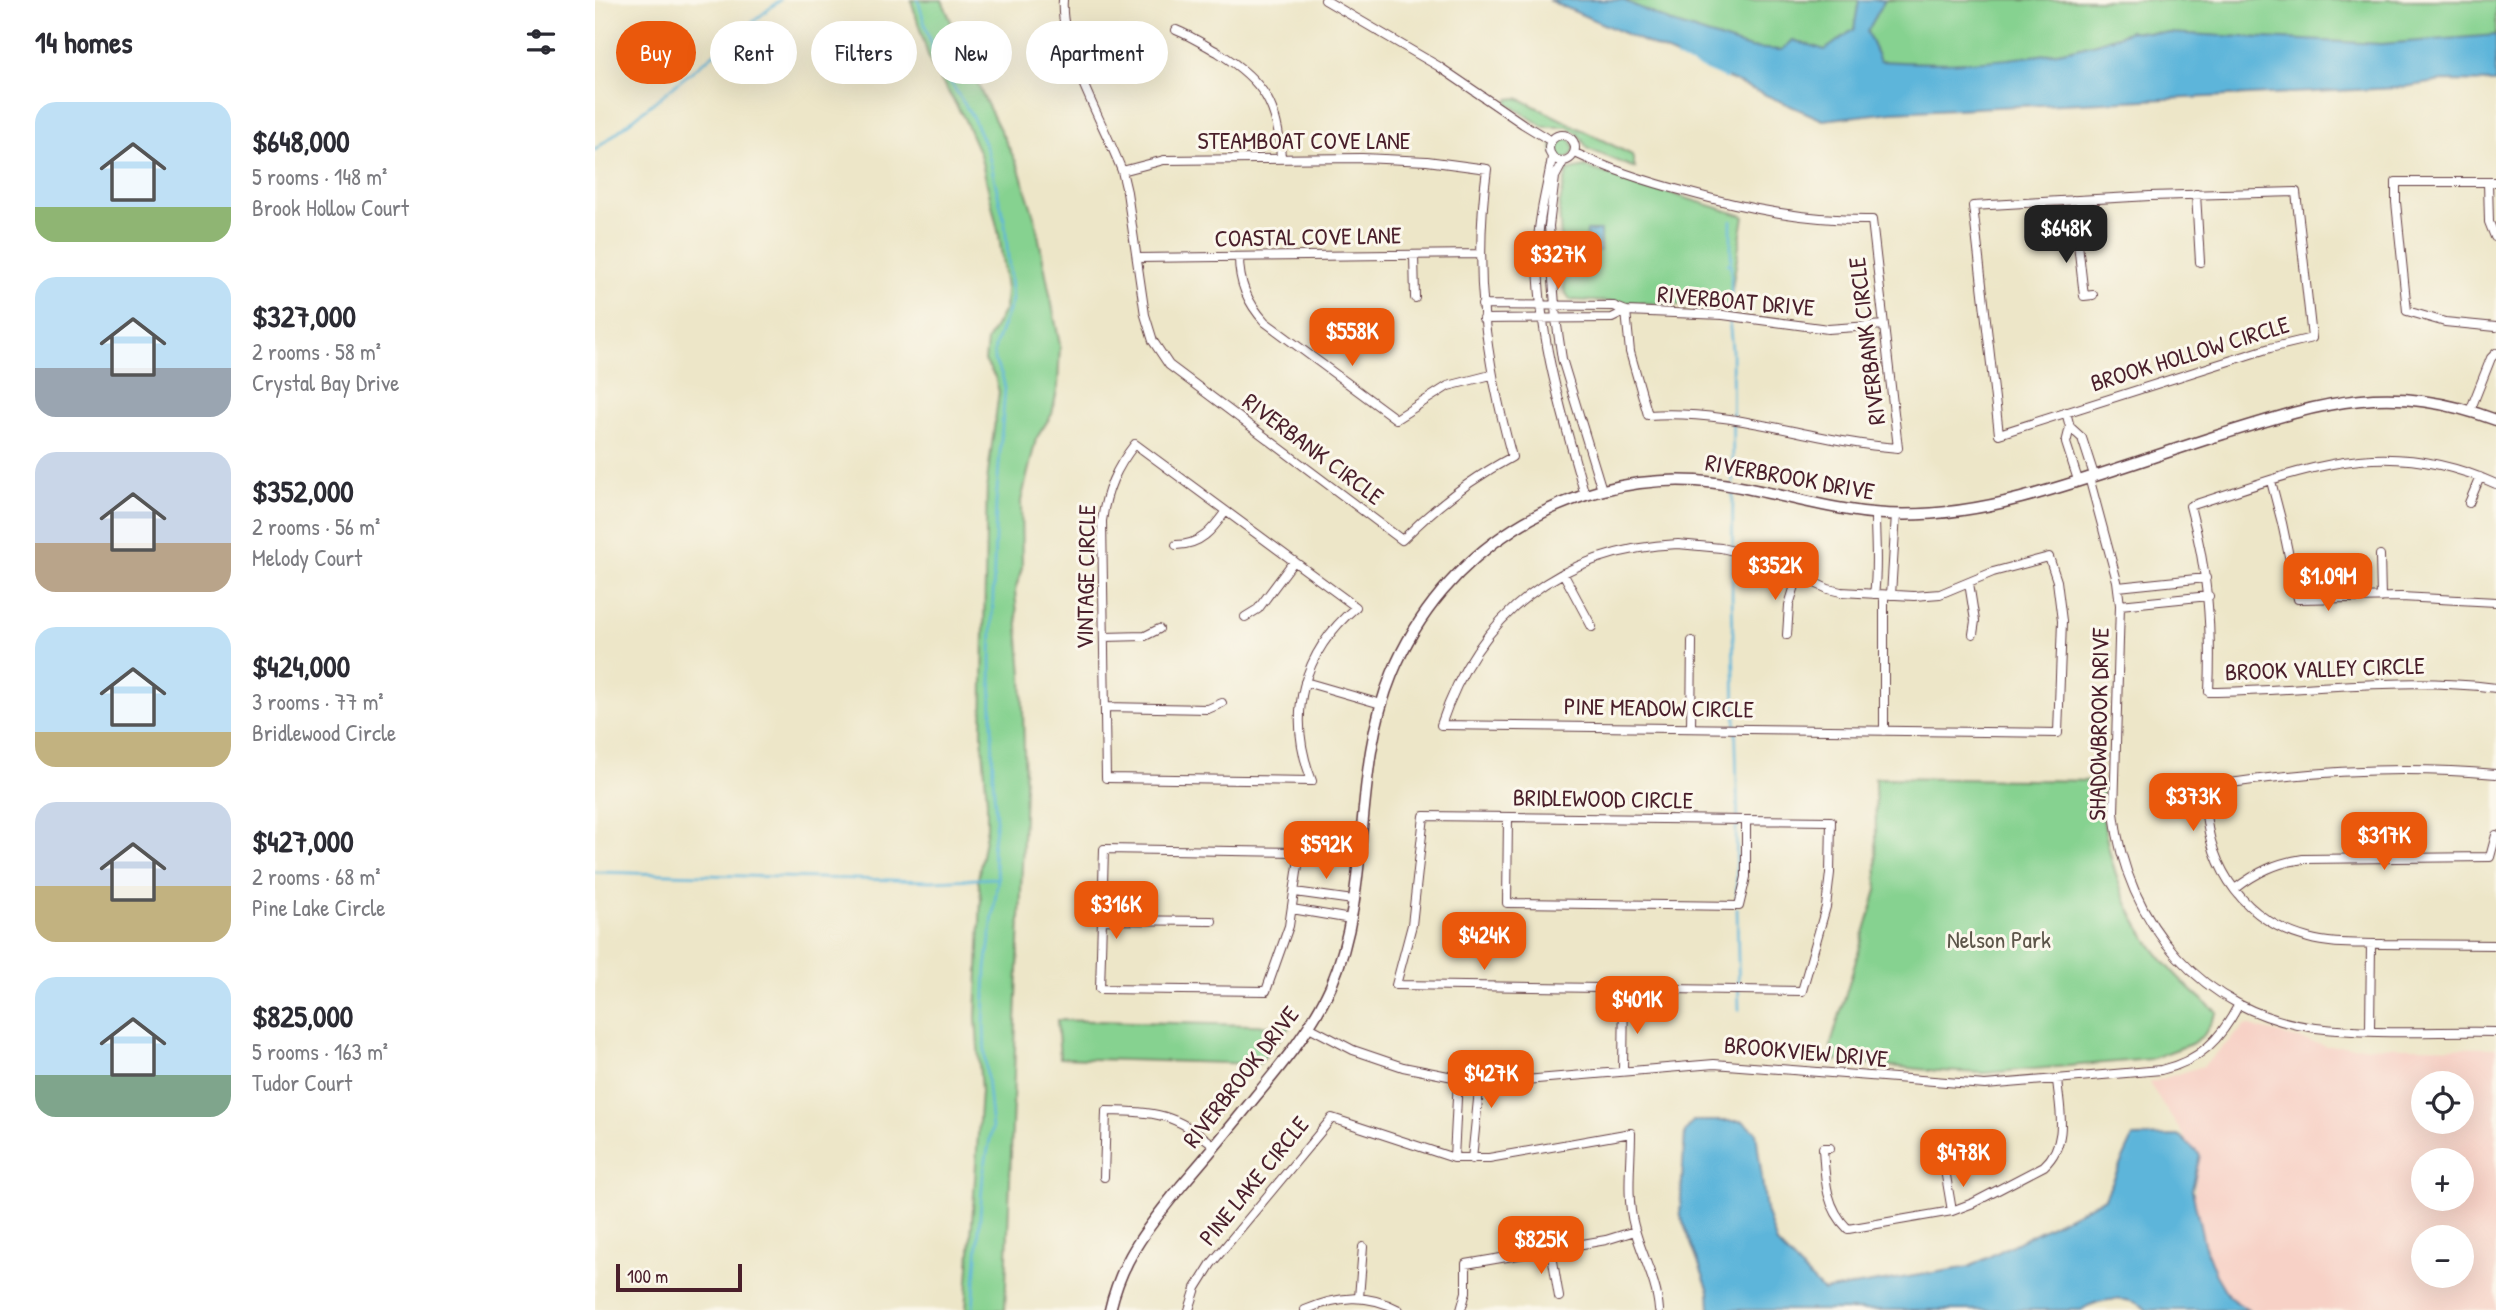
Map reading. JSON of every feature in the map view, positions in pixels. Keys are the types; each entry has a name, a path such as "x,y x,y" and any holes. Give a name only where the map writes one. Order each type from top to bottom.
{"street":[{"name":"RIVERBANK CIRCLE","path":"1063,0 1063,23 1068,44 1122,171 1148,328 1160,353 1169,365 1402,540 1446,499 1512,457 1492,375 1483,318 1480,254 1487,169"},
{"path":"1325,0 1438,66 1551,141"},
{"path":"1176,30 1237,64 1258,83 1270,102 1277,122 1281,159"},
{"path":"1585,495 1558,402 1541,319 1538,240 1552,157 1549,149 1551,141 1561,135 1569,137 1574,144 1575,153 1563,162 1555,177 1549,219 1556,319 1562,359 1602,490"},
{"name":"RIVERBANK CIRCLE","path":"1575,153 1629,175 1737,206 1799,217 1872,220 1898,448 1850,443 1717,416 1648,415 1630,352 1626,311"},
{"path":"1552,157 1563,162"},
{"name":"STEAMBOAT COVE LANE","path":"1122,171 1164,160 1281,159 1393,159 1487,169"},
{"path":"2495,237 2489,222 2492,182 2396,182 2407,311 2445,322 2496,327"},
{"name":"BROOK HOLLOW CIRCLE","path":"2297,192 2312,338 2270,348 1999,434 1973,206 2196,194 2297,192"},
{"path":"2196,194 2200,262"},
{"path":"2073,200 2084,296 2093,295"},
{"name":"COASTAL COVE LANE","path":"1137,258 1480,254"},
{"path":"1414,255 1415,298"},
{"path":"1239,257 1243,288 1255,311 1396,419 1448,386 1492,375"},
{"path":"1482,305 1614,306 1626,311"},
{"path":"1483,318 1612,318 1626,311"},
{"name":"RIVERBOAT DRIVE","path":"1626,311 1723,315 1828,329 1884,325"},
{"path":"2470,411 2491,358 2496,354"},
{"name":"RIVERBROOK DRIVE","path":"1110,1310 1121,1274 1140,1238 1309,1027 1338,967 1351,919 1371,755 1381,704 1389,680 1413,630 1454,577 1483,550 1516,526 1585,495 1664,481 1713,483 1875,514 1944,513 1976,509 2025,497 2291,413 2337,402 2399,399 2438,404 2495,418"},
{"name":"BROOK HOLLOW CIRCLE","path":"2066,412 2070,426 2082,438 2087,477"},
{"name":"BROOK HOLLOW CIRCLE","path":"2070,426 2066,443 2087,477"},
{"name":"VINTAGE CIRCLE","path":"1135,444 1226,511 1356,607 1331,631 1320,647 1305,682 1299,715 1300,733 1302,750 1312,781 1106,778 1102,521 1104,504 1115,472 1135,444"},
{"name":"BROOK VALLEY CIRCLE","path":"2496,484 2439,464 2415,459 2371,458 2326,464 2190,506 2209,596 2209,692 2258,692 2395,682 2496,688"},
{"name":"SHADOWBROOK DRIVE","path":"2087,477 2118,587 2120,605 2114,813 2121,856 2136,898 2158,934 2198,977 2239,1004 2293,1024 2316,1028 2496,1032"},
{"path":"2469,503 2480,477"},
{"path":"2271,481 2298,599 2381,598 2496,602"},
{"path":"1176,545 1200,541 1226,511"},
{"path":"1875,514 1877,570 1883,595 1884,731"},
{"path":"1883,595 1893,571 1896,514"},
{"name":"PINE MEADOW CIRCLE","path":"1678,544 1721,548 1742,553 1828,589 1883,595 1940,594 1993,572 2049,557 2057,581 2062,621 2058,733 1441,725 1458,681 1483,641 1515,606 1563,573 1615,552 1678,544"},
{"path":"2380,555 2381,598"},
{"path":"1245,617 1258,609 1294,561"},
{"path":"1877,570 1893,571"},
{"path":"1563,573 1592,627"},
{"path":"1787,635 1791,598 1798,576"},
{"path":"2118,587 2206,578"},
{"path":"1969,583 1975,621 1973,634"},
{"path":"2120,605 2209,596"},
{"path":"1104,636 1145,636 1159,629"},
{"path":"1691,728 1692,642"},
{"path":"1305,682 1381,704"},
{"path":"1105,707 1208,709 1222,703"},
{"path":"2496,775 2420,769 2281,775 2205,786 2204,811 2211,846 2221,869 2235,889 2266,919 2293,933 2326,942 2496,945"},
{"name":"BRIDLEWOOD CIRCLE","path":"1425,816 1508,817 1831,821 1826,907 1802,991 1396,985 1412,925 1425,816"},
{"path":"1508,817 1507,902 1739,906 1746,877 1747,820"},
{"path":"2235,889 2262,870 2303,859 2490,856 2496,835"},
{"path":"1104,849 1300,852 1295,892 1282,951 1266,991 1100,989 1104,849"},
{"path":"1295,892 1353,900"},
{"path":"1311,912 1315,894"},
{"path":"1292,909 1351,919"},
{"path":"1102,920 1212,922"},
{"path":"2369,1030 2371,944"},
{"path":"1623,1071 1624,988"},
{"name":"BROOKVIEW DRIVE","path":"1309,1027 1329,1039 1377,1059 1458,1079 1525,1080 1686,1065 1734,1064 1959,1084 2015,1084 2161,1070 2185,1063 2217,1040 2239,1004"},
{"path":"1454,1158 1458,1079"},
{"path":"1472,1159 1480,1080"},
{"path":"1830,1148 1823,1148 1825,1185 1832,1207 1847,1229 1952,1211 1973,1203 2044,1166 2052,1159 2062,1133 2057,1080"},
{"path":"1104,1177 1106,1111 1142,1111 1169,1116 1193,1128 1215,1146"},
{"name":"PINE LAKE CIRCLE","path":"1189,1310 1196,1288 1211,1264 1332,1118 1454,1158 1472,1159 1631,1133 1631,1210 1635,1231 1655,1283 1659,1310"},
{"path":"1456,1136 1474,1137"},
{"path":"1951,1157 1943,1158 1952,1211"},
{"path":"1461,1310 1466,1292 1466,1264 1606,1240 1635,1231"},
{"path":"1360,1298 1363,1247"},
{"path":"1551,1250 1559,1297"},
{"path":"1305,1310 1332,1300 1360,1298 1384,1303 1399,1310"}],"shaded area":[{"path":"2246,1025 2326,1046 2496,1048 2496,1310 2243,1310 2224,1299 2190,1234 2198,1158 2149,1083 2203,1066"}],"green space":[{"path":"911,0 942,0 951,21 931,21 930,62"},
{"path":"1619,0 2496,0 2496,50 1896,77 1748,60"},
{"path":"943,84 978,84 1018,166 1035,219 1060,345 1058,386 1052,414 1036,439 1021,501 1022,568 1015,591 1022,674 1025,787 1005,1310 966,1310 981,1091 976,1018 981,898 978,879 987,827 982,734 987,481 999,392 995,377 985,361 987,341 1005,308 1006,289 999,235 980,154 964,118"},
{"path":"1518,98 1632,155 1635,168 1588,149 1578,134 1567,127 1544,127 1507,103 1509,99"},
{"path":"1563,137 1571,140 1574,148 1571,156 1563,159 1555,156 1552,148 1555,140"},
{"path":"1585,167 1744,216 1729,307 1570,300 1564,290 1559,207 1567,171"},
{"name":"Nelson Park","path":"1875,778 2103,781 2104,824 2118,881 2128,906 2156,952 2194,993 2217,1012 2204,1035 2191,1044 2151,1059 1985,1073 1832,1060 1831,1044 1877,890"},
{"path":"1057,1020 1290,1026 1259,1064 1060,1058"}],"water":[{"path":"1548,0 1623,0 1673,23 1750,48 1782,50 1793,40 1825,50 1854,29 1859,0 1885,0 1867,32 1880,61 1941,63 2007,59 2072,49 2130,31 2381,44 2496,35 2496,82 2443,81 2397,88 1892,112 1823,120"},
{"path":"1587,231 1600,231 1600,251 1586,251"},
{"path":"1693,1121 1743,1121 1756,1132 1766,1210 1777,1244 1823,1291 1969,1267 2105,1198 2133,1137 2180,1136 2200,1155 2192,1190 2204,1244 2216,1275 2229,1297 2248,1310 2147,1310 2132,1302 2115,1300 2097,1303 2081,1310 1710,1310 1709,1291 1680,1214 1685,1132"}],"waterway":[{"path":"595,150 780,0"},
{"path":"918,0 934,56 972,116 988,152 1005,224 1012,300 995,346 994,360 1005,388 996,504 991,659 996,819 992,850 998,878 986,969 984,1024 992,1129 983,1175 973,1310"},
{"path":"1677,57 1726,78"},
{"path":"1731,221 1731,262 1728,264 1731,265 1731,314"},
{"path":"1729,319 1732,349 1733,484"},
{"path":"1733,490 1737,901"},
{"path":"595,872 931,881 997,878"},
{"path":"1737,908 1739,1010"}]}
